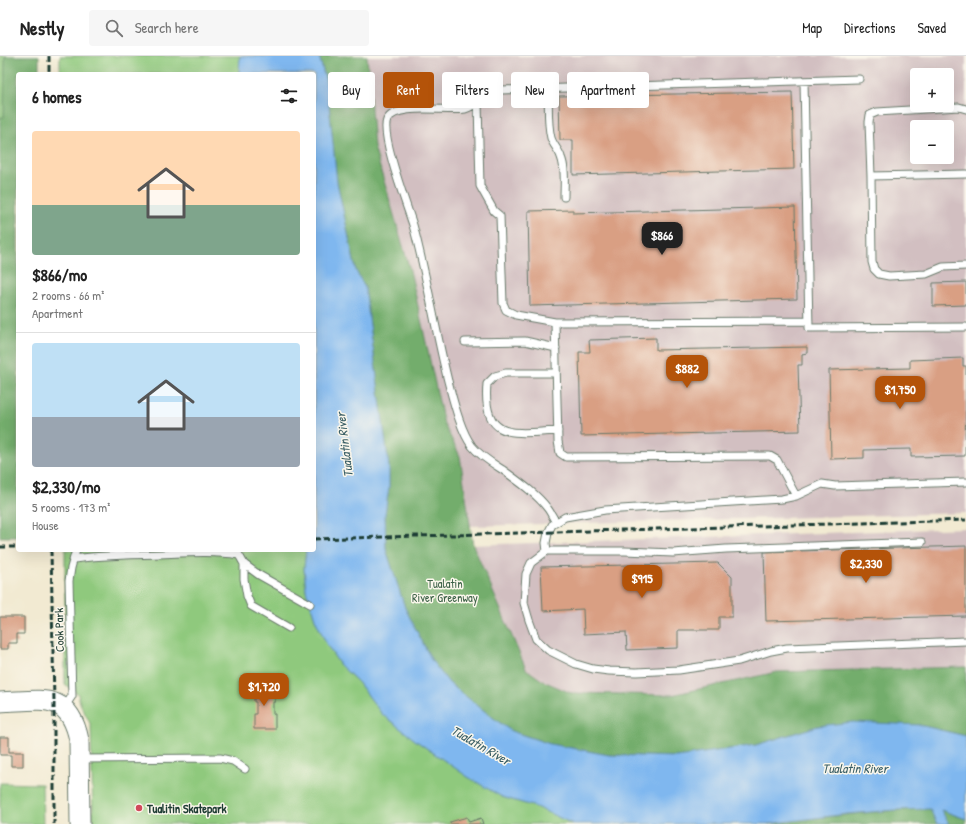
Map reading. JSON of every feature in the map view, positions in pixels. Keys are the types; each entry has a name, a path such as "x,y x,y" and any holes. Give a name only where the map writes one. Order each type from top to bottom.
{"main road":[{"path":"0,702 54,702 64,708 71,715 76,728 80,759 80,824"}],"lane":[{"path":"559,88 859,79"},
{"path":"804,81 809,328 966,327"},
{"path":"966,109 959,107 877,112 870,115 869,122 872,262 874,269 880,274 889,276 926,274 943,267 966,266"},
{"path":"467,108 404,110 393,113 387,121 386,130 396,178 412,224 454,404 465,432 472,446 484,458 517,480 532,493 548,509 556,522"},
{"path":"478,108 480,186 494,211 500,216 503,303 506,310 516,315 555,322 809,321"},
{"path":"548,108 549,129 551,138 561,156 564,170 564,197"},
{"path":"871,176 966,174"},
{"path":"555,322 560,454 566,458 770,456 777,460 796,496"},
{"path":"465,342 525,341 556,348"},
{"path":"556,373 506,373 495,376 487,384 486,397 490,418 498,428 515,433 558,431"},
{"path":"547,551 546,543 548,533 552,525 556,522 565,517 605,510 782,499 796,496 822,484 834,486 966,482"},
{"path":"922,542 726,549 673,553 625,551 547,551 531,563 526,574 524,603 536,639 548,650 576,664 593,669 636,672 679,670 739,661 771,651 787,648 966,642"},
{"name":"Cook Park","path":"64,708 72,696 69,581 76,552"},
{"path":"74,559 181,553 227,553 239,555 244,564 259,575 310,604"},
{"path":"244,564 244,579 247,596 251,606 289,628"},
{"path":"80,759 220,758 233,761 245,768"}],"shaded area":[{"path":"367,56 966,56 966,513 470,526 460,456 444,424 410,270 374,147 371,108 375,108 375,72 368,72"},
{"path":"966,528 966,667 777,672 672,695 571,693 543,681 526,669 473,545"}],"green space":[{"path":"0,56 5,56 4,117 0,118"},
{"path":"5,56 39,56 39,72 16,72 16,537 0,537 0,118 4,117"},
{"path":"60,56 240,56 239,72 60,72"},
{"name":"Tualatin River Greenway","path":"319,56 367,56 368,72 328,72 328,96"},
{"name":"Tualatin River Greenway","path":"329,108 371,108 374,147 410,270 444,424 460,456 473,545 526,669 543,681 571,693 672,695 777,672 966,667 966,736 919,725 818,726 756,745 677,757 609,755 550,744 511,731 449,683 432,661 405,608 386,549 385,514 389,487 389,467 365,288 356,271 337,182"},
{"path":"65,552 306,552 304,568 306,590 315,619 327,645 340,665 358,682 382,714 415,740 468,777 502,797 536,807 573,824 93,824 91,726 81,706 78,694 65,684"},
{"path":"0,783 42,784 43,824 0,824"},
{"path":"937,808 966,819 966,824 768,824 873,812"}],"water":[{"name":"Tualatin River","path":"240,56 319,56 327,86 328,108 329,108 337,182 356,271 365,288 389,467 389,487 385,514 386,549 405,608 432,661 449,683 511,731 550,744 609,755 677,757 756,745 818,726 853,722 919,725 966,736 966,819 941,810 949,824 937,824 930,809 847,814 768,824 573,824 536,807 502,797 468,777 415,740 382,714 358,682 340,665 327,645 315,619 306,590 304,568 306,552 316,552 316,72 239,72"}],"building":[{"path":"792,92 794,169 573,175 573,140 560,140 559,96 567,96 567,108 649,108 649,94"},
{"path":"795,207 797,299 530,306 528,211 573,210 573,213"},
{"path":"966,282 966,305 933,306 933,283"},
{"path":"656,338 656,350 807,347 807,353 802,354 802,365 798,365 800,431 581,436 579,352 590,352 589,340"},
{"path":"963,358 963,366 966,366 965,456 911,457 911,449 864,450 864,458 831,459 829,370 910,368 910,360"},
{"path":"966,546 966,616 766,621 764,552"},
{"path":"718,563 732,577 732,617 719,617 719,630 678,630 678,648 627,650 626,632 584,634 583,609 543,611 541,567"},
{"path":"0,617 24,617 24,634 17,634 17,643 8,643 8,649 0,649"},
{"path":"254,685 275,685 273,714 275,714 275,729 254,729 256,702 254,702"},
{"path":"0,737 9,737 9,752 23,752 23,766 11,766 11,755 0,755"},
{"path":"467,817 469,822 481,818 483,824 450,824 450,822"}],"railway":[{"path":"49,56 49,72"},
{"path":"316,539 966,520"},
{"path":"0,547 16,547"},
{"path":"51,552 54,702 54,824"}],"place":[{"name":"Tualitin Skatepark","path":"139,808"}]}
